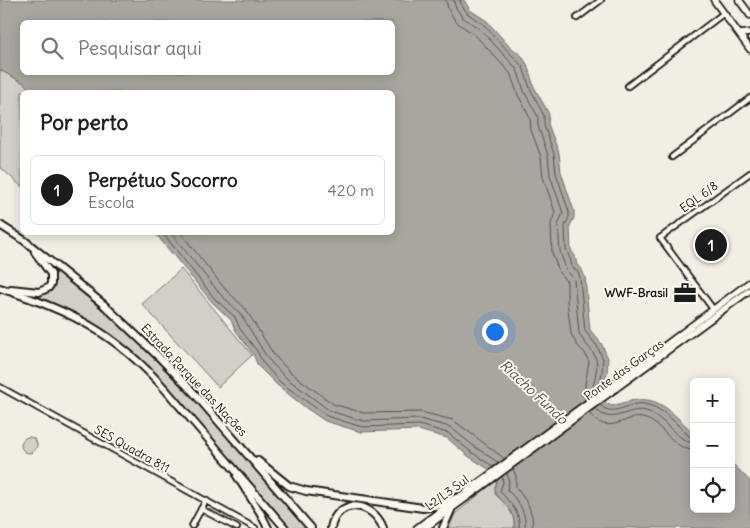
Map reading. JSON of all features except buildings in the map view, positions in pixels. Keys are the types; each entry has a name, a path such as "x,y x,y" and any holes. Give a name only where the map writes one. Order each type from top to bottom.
{"highway":[{"name":"Estrada Parque das Nações","path":"0,225 25,241 103,304 140,338 194,393 310,528"},
{"path":"0,288 39,292 48,288 51,284 51,274 48,269 25,241"},
{"path":"0,288 53,307 83,321 108,336 147,370 285,528"},
{"path":"238,444 280,480 296,489 423,508 439,505 461,496"},
{"path":"232,466 268,528"},
{"path":"331,528 334,518 339,512 352,506 370,510 378,517 382,528"},
{"path":"443,528 451,510"}],"main road":[{"path":"714,0 749,44"},
{"path":"739,0 750,15"},
{"path":"740,34 750,33"},
{"name":"Ponte das Garças","path":"485,484 750,282"},
{"name":"Ponte das Garças","path":"489,475 750,290"},
{"name":"L2/L3 Sul","path":"417,528 489,475"},
{"name":"L2/L3 Sul","path":"425,528 485,484"}],"street":[{"path":"577,18 601,0"},
{"path":"628,86 724,13"},
{"path":"672,157 750,98"},
{"name":"EQL 6/8","path":"713,309 660,238 750,173"},
{"name":"SES Quadra 811","path":"0,387 255,528"},
{"path":"192,526 206,500"},
{"path":"201,509 237,528"}],"shaded area":[{"path":"0,70 24,83 30,90 20,90 20,185 0,167"},
{"path":"181,269 252,355 218,387 142,304"},
{"path":"56,271 120,325 176,378 215,420 308,528 290,528 138,356 109,334 70,310 27,292 51,288"},
{"path":"29,437 37,445 29,453 21,445"},
{"path":"498,479 495,494 512,513 514,528 449,528 455,514"}],"water":[{"name":"Riacho Fundo","path":"0,0 464,0 470,10 487,21 508,45 521,55 527,64 534,87 549,114 548,124 559,153 561,172 574,211 574,218 570,226 571,250 577,265 581,268 585,277 590,330 601,343 608,358 607,373 603,386 605,403 613,406 628,401 650,400 667,408 690,429 690,513 735,513 735,466 750,481 750,528 514,528 512,513 496,494 495,488 498,479 490,470 468,456 447,438 418,430 361,432 325,421 277,385 258,366 253,354 236,331 231,320 212,302 157,235 395,235 395,90 30,90 24,83 0,70"}],"place":[{"name":"Perpétuo Socorro","path":"711,245"},
{"name":"WWF-Brasil","path":"685,293"}]}
